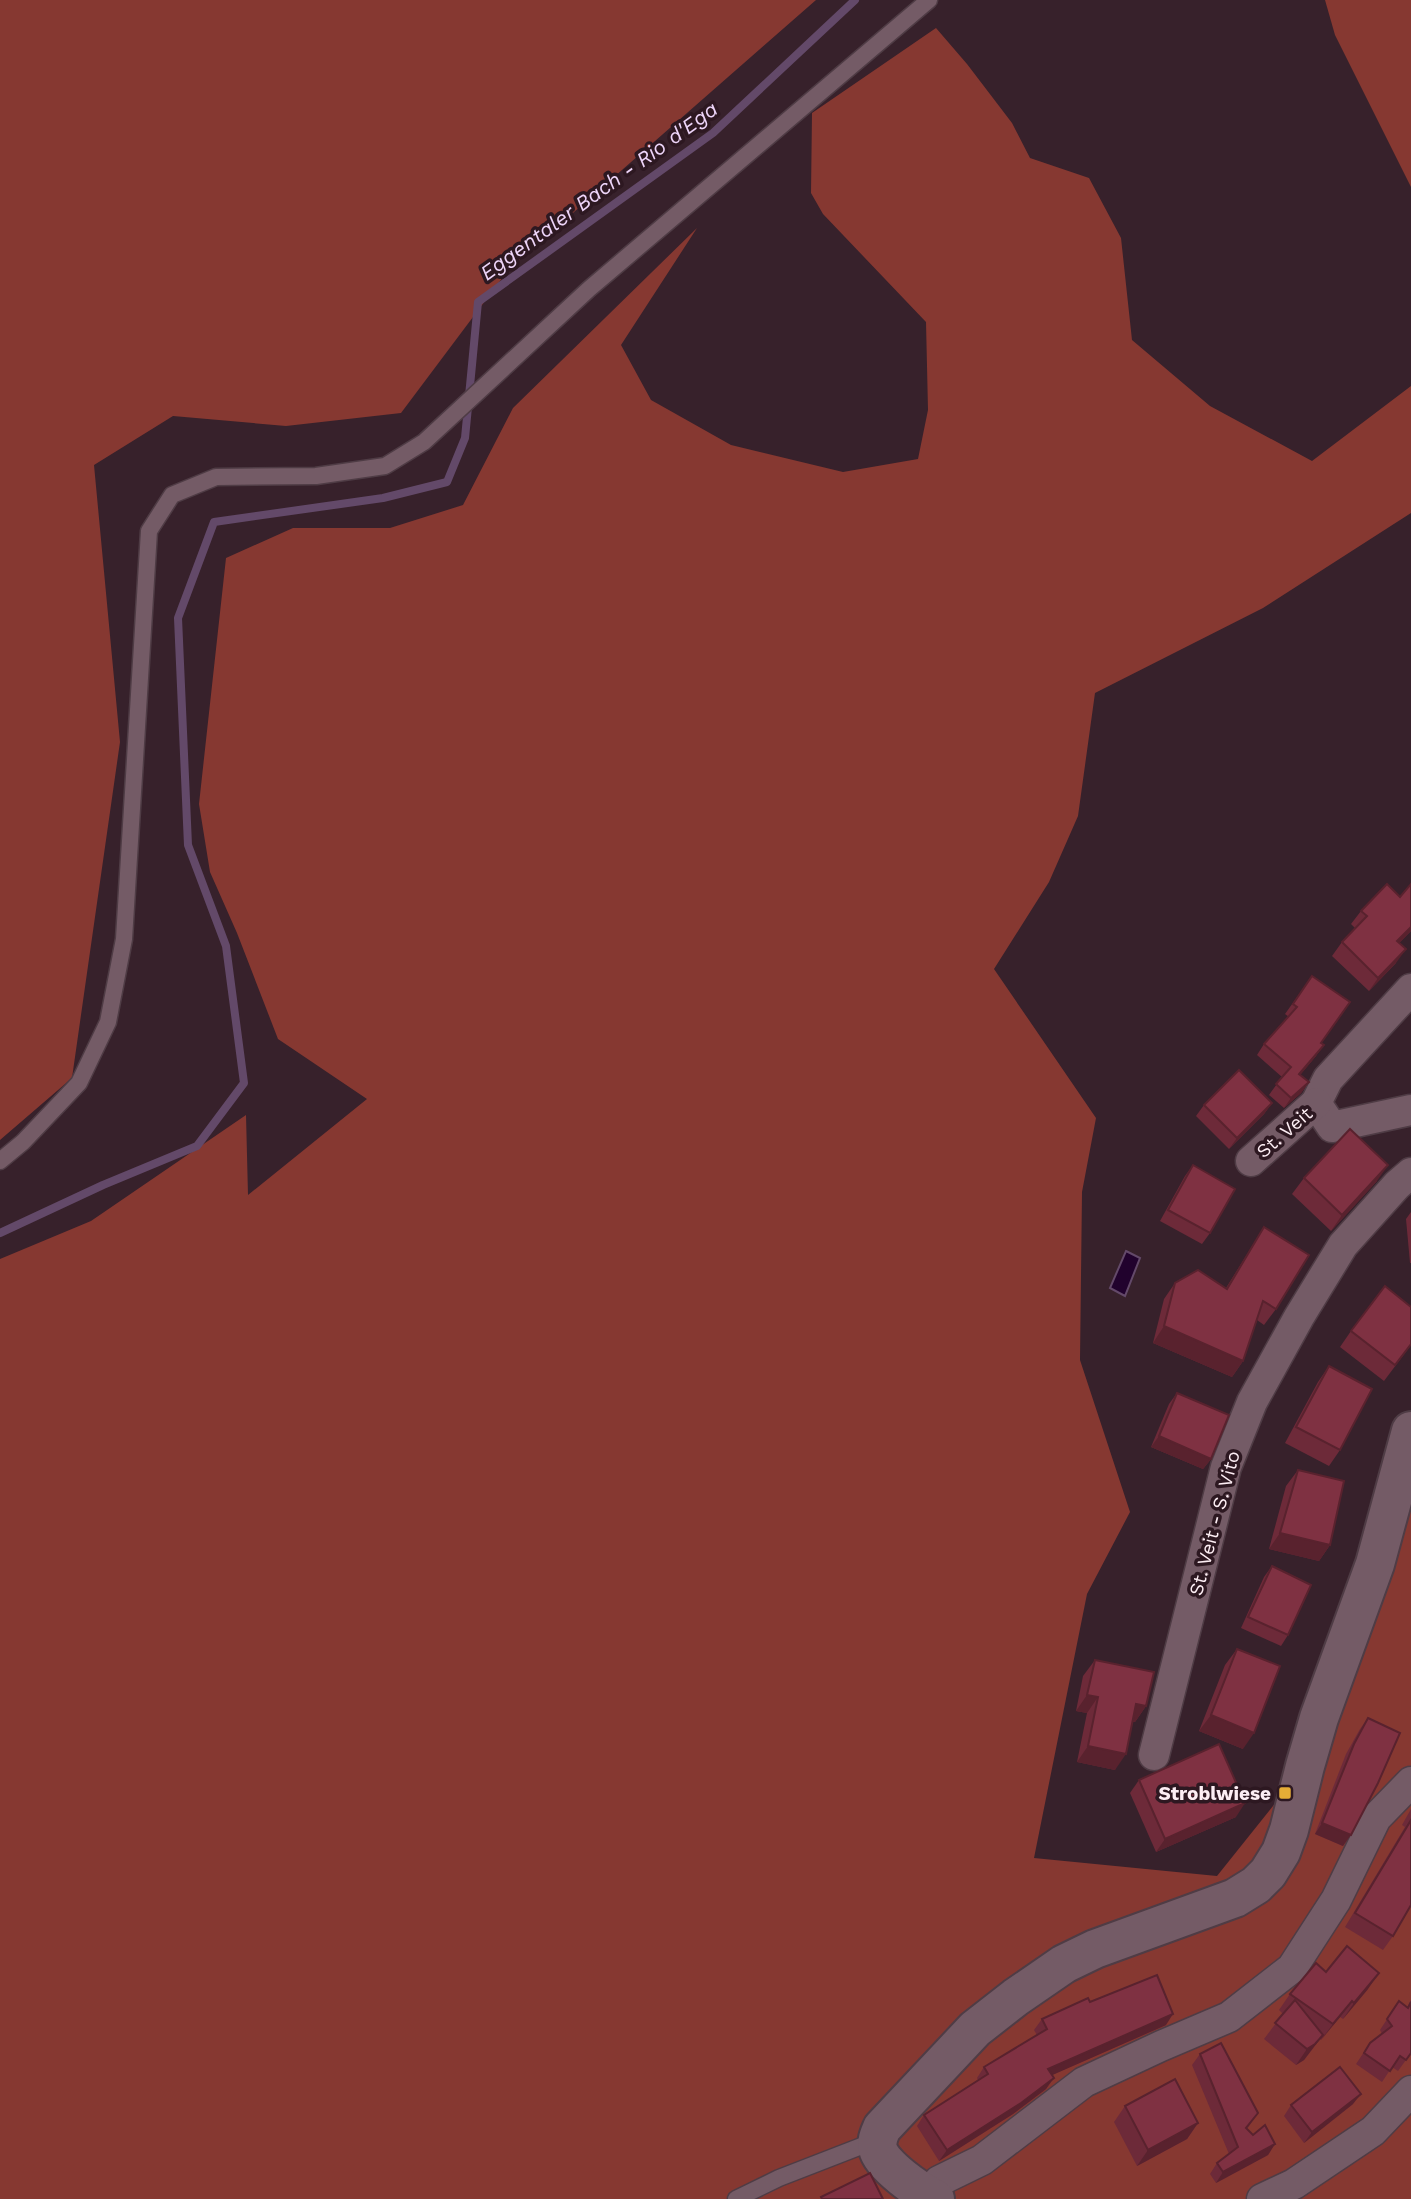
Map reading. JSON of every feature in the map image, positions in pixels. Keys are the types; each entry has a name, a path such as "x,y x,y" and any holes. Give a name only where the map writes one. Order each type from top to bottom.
{"street":[{"path":"1411,989 1328,1079 1316,1103 1332,1127 1411,1110"},
{"name":"St. Veit","path":"1251,1161 1316,1103"},
{"name":"St. Veit - S. Vito","path":"1154,1755 1226,1467 1252,1402 1343,1245 1411,1173"},
{"path":"1411,1431 1375,1564 1319,1718 1289,1829 1281,1852 1268,1873 1256,1885 1235,1898 1095,1949 1064,1964 1016,1997 975,2029 882,2128 877,2140 878,2150 884,2160 917,2192 982,2160 1084,2082 1229,2017 1292,1968 1336,1900 1376,1818 1411,1782"},
{"path":"1262,2199 1294,2184 1373,2131 1411,2091"}],"lane":[{"path":"0,1161 23,1142 79,1083 108,1021 124,939 149,531 172,495 216,477 316,476 385,466 424,442 589,289 929,0"},
{"path":"736,2199 779,2178 877,2140"}],"shaded area":[{"path":"0,0 816,0 509,269 401,413 286,426 173,416 94,465 120,742 72,1078 0,1140"},
{"path":"1325,0 1411,0 1411,187 1335,35"},
{"path":"936,28 1012,123 1030,158 1089,178 1121,238 1132,340 1210,406 1312,461 1411,386 1411,513 1263,608 1095,693 1078,816 1049,882 994,969 1096,1118 1082,1192 1080,1360 1130,1512 1087,1594 1034,1858 1217,1876 1305,1766 1411,1479 1411,2199 0,2199 0,1259 91,1221 246,1115 248,1195 367,1099 278,1039 210,872 199,804 226,558 293,528 390,528 463,505 513,408 697,228 621,345 651,400 731,445 843,472 918,459 928,410 926,322 823,214 811,193 812,113"},
{"path":"1126,1251 1140,1258 1125,1296 1110,1288"}],"building":[{"path":"1387,884 1400,897 1411,884 1411,927 1397,941 1406,949 1378,978 1342,942 1367,916 1361,911"},
{"path":"1312,976 1350,1002 1321,1043 1324,1045 1299,1074 1309,1082 1291,1098 1276,1084 1291,1067 1264,1044 1297,1007 1293,1004"},
{"path":"1239,1070 1272,1103 1237,1138 1204,1105"},
{"path":"1350,1129 1388,1165 1342,1215 1304,1178"},
{"path":"1193,1165 1235,1189 1210,1233 1168,1210"},
{"path":"1264,1227 1309,1255 1276,1309 1263,1301 1243,1361 1164,1326 1175,1283 1198,1270 1227,1289"},
{"path":"1385,1286 1411,1307 1411,1344 1395,1365 1351,1331"},
{"path":"1329,1366 1372,1389 1340,1450 1296,1427"},
{"path":"1177,1393 1229,1415 1211,1459 1159,1436"},
{"path":"1298,1470 1344,1481 1330,1545 1280,1533"},
{"path":"1272,1566 1311,1585 1288,1635 1248,1617"},
{"path":"1237,1649 1280,1666 1254,1733 1211,1715"},
{"path":"1095,1660 1154,1672 1146,1706 1136,1704 1126,1754 1088,1746 1098,1697 1087,1695"},
{"path":"1368,1718 1400,1733 1351,1835 1322,1823 1354,1744"},
{"path":"1219,1744 1245,1803 1165,1839 1139,1780"},
{"path":"1411,1820 1411,1905 1393,1936 1355,1913"},
{"path":"1347,1946 1379,1973 1333,2024 1290,1994 1316,1963 1326,1972"},
{"path":"1157,1975 1173,2014 1048,2069 1054,2078 1021,2103 947,2150 924,2115 988,2074 984,2067 1047,2029 1042,2019 1088,1998 1090,2002"},
{"path":"1295,2000 1323,2035 1307,2049 1275,2023"},
{"path":"1399,2001 1408,2008 1411,2002 1411,2053 1406,2060 1400,2056 1390,2071 1364,2053 1370,2043 1392,2026 1387,2019"},
{"path":"1221,2043 1258,2113 1246,2128 1253,2135 1265,2125 1275,2144 1223,2172 1217,2163 1238,2147 1200,2054"},
{"path":"1340,2067 1361,2094 1312,2132 1291,2105"},
{"path":"1175,2079 1198,2123 1148,2150 1125,2106"},
{"path":"870,2173 883,2199 822,2199 821,2197"}],"waterway":[{"name":"Eggentaler Bach - Rio d'Ega","path":"0,1233 103,1185 197,1146 244,1083 226,946 188,845 178,618 214,522 383,498 447,482 465,438 478,302 713,133 855,0"}],"place":[{"name":"Stroblwiese","path":"1285,1793"}]}
